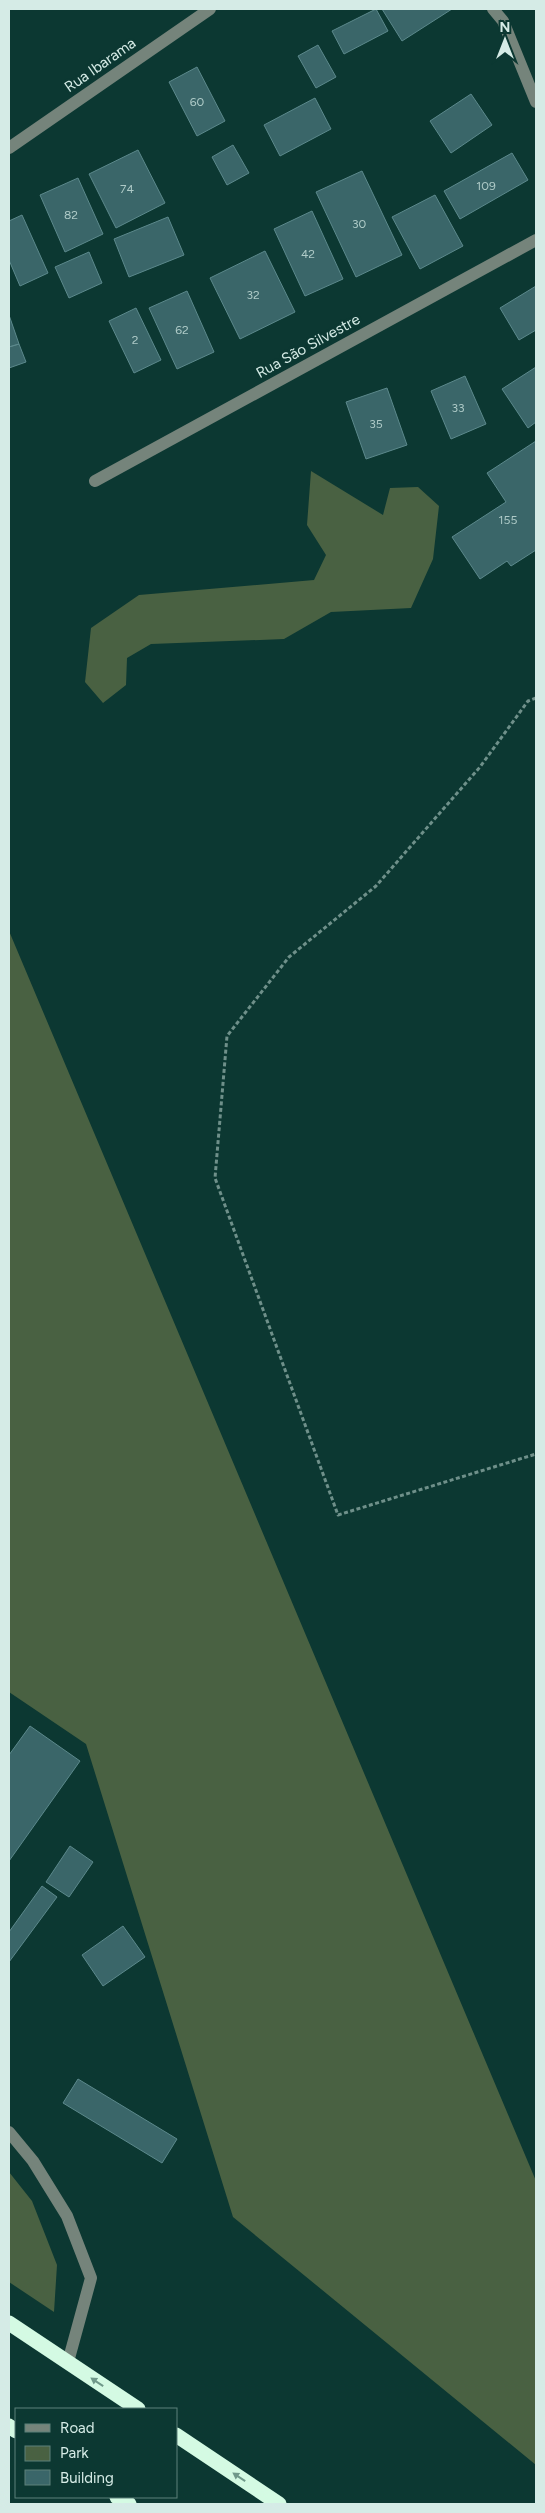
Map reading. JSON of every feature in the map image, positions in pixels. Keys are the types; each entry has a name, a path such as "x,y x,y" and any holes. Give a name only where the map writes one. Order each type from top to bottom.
{"highway":[{"path":"9,2323 137,2408"},
{"path":"178,2436 279,2504"}],"street":[{"name":"Rua Ibarama","path":"9,148 210,9"},
{"path":"494,9 503,21 536,102"},
{"name":"Rua São Silvestre","path":"95,481 536,240"},
{"path":"9,2132 33,2161 67,2216 91,2278 68,2362"}],"path":[{"path":"536,698 528,701 480,766 376,886 289,957 227,1036 215,1178 338,1515 536,1454"}],"green space":[{"path":"311,471 383,515 390,488 418,487 439,506 433,559 411,608 331,612 284,639 151,644 127,658 126,685 103,703 85,682 91,628 139,595 314,580 326,555 307,525"},
{"path":"9,931 536,2181 536,2465 233,2217 86,1744 9,1692"},
{"path":"9,2172 32,2201 57,2265 54,2312 9,2282"}],"building":[{"path":"376,9 388,31 344,54 332,31"},
{"path":"382,9 452,9 402,41"},
{"path":"318,45 336,77 316,88 298,56"},
{"path":"197,67 225,121 197,136 169,82"},
{"path":"471,94 492,125 451,153 430,121"},
{"path":"315,98 331,129 280,156 264,125"},
{"path":"233,145 249,173 227,185 212,157"},
{"path":"138,150 165,203 116,228 89,174"},
{"path":"512,153 528,180 460,219 444,191"},
{"path":"362,171 402,255 356,277 316,192"},
{"path":"78,178 103,234 65,252 40,195"},
{"path":"435,195 463,246 420,269 392,217"},
{"path":"312,211 343,279 305,296 274,229"},
{"path":"22,215 48,273 20,286 9,260 9,221"},
{"path":"168,217 184,255 129,277 114,239"},
{"path":"265,251 295,312 240,339 210,278"},
{"path":"89,252 102,283 69,298 55,267"},
{"path":"536,286 536,330 519,340 500,308"},
{"path":"187,291 214,352 177,369 149,308"},
{"path":"136,308 161,360 134,373 109,321"},
{"path":"9,315 19,344 9,347"},
{"path":"19,344 26,362 9,368 9,347"},
{"path":"536,367 536,422 528,428 502,389"},
{"path":"465,376 486,424 451,439 431,391"},
{"path":"387,388 407,445 366,459 346,402"},
{"path":"536,441 536,550 511,566 507,561 480,579 452,537 506,502 487,473"},
{"path":"30,1726 80,1761 9,1861 9,1755"},
{"path":"70,1846 93,1862 69,1897 46,1882"},
{"path":"42,1886 57,1897 9,1962 9,1932"},
{"path":"123,1926 145,1957 103,1986 82,1955"},
{"path":"78,2079 177,2139 162,2163 63,2103"}]}
